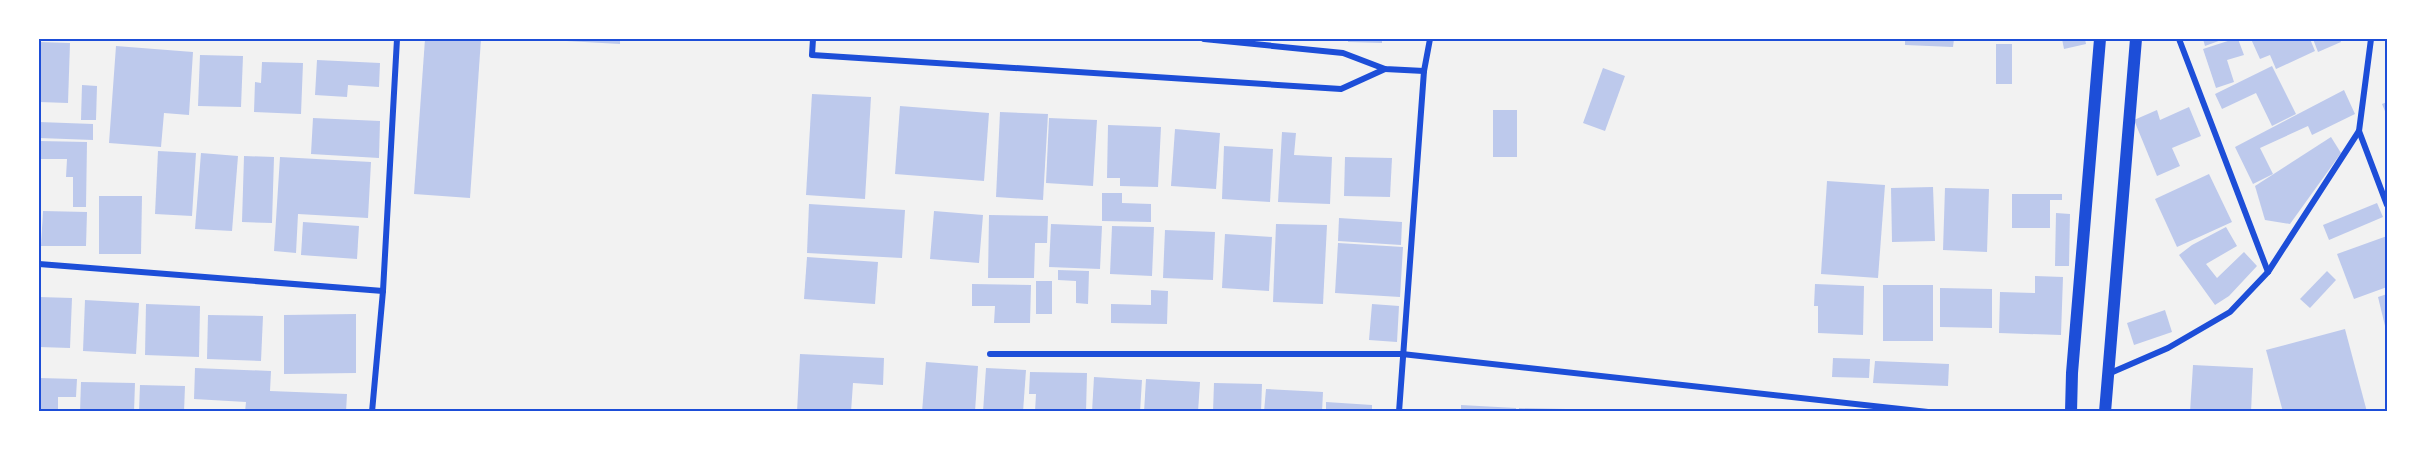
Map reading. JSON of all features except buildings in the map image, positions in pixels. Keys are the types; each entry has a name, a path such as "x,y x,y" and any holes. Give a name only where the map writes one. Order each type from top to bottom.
{"main road":[{"path":"2071,412 2072,373 2100,39"},
{"path":"2105,412 2136,39"}],"street":[{"path":"372,412 382,291 397,39"},
{"path":"813,39 812,55 1341,89 1385,69"},
{"path":"1204,39 1343,53 1385,69 1424,71"},
{"path":"1399,412 1424,71 1430,39"},
{"path":"2179,39 2268,272"},
{"path":"2108,375 2168,348 2230,312 2268,272 2359,131 2371,39"},
{"path":"2359,131 2387,205"},
{"path":"39,264 382,291"},
{"path":"990,354 1402,354 1928,412"}]}
